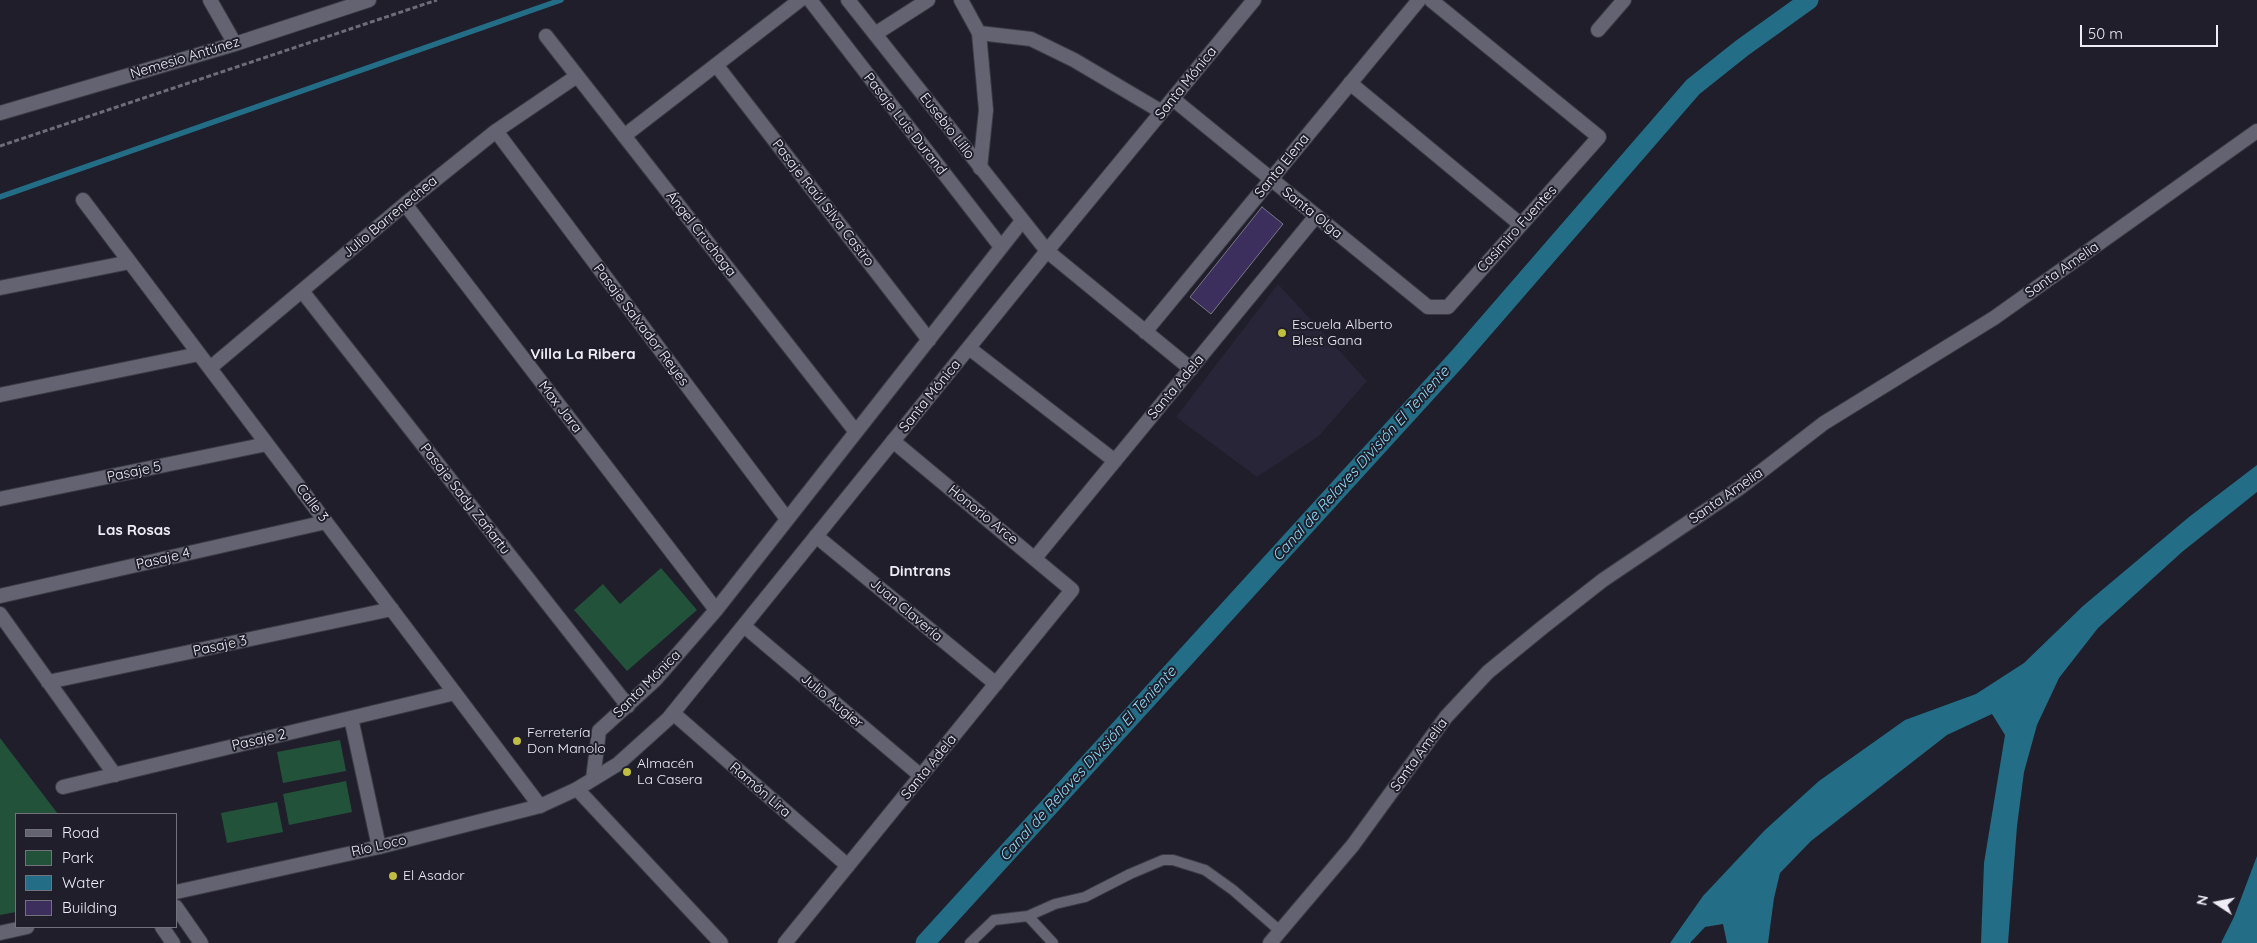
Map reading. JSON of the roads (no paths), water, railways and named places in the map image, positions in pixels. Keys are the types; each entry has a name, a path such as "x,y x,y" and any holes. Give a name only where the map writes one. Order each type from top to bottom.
{"street":[{"path":"210,0 235,44"},
{"name":"Nemesio Antúnez","path":"0,113 235,44 370,0"},
{"path":"624,136 800,0"},
{"name":"Pasaje Luis Durand","path":"810,0 1001,247"},
{"name":"Eusebio Lillo","path":"848,0 1047,251 1190,369"},
{"path":"875,34 928,0"},
{"path":"962,0 979,33 986,110 980,168"},
{"name":"Santa Mónica","path":"577,789 618,764 673,713 1047,251 1254,0"},
{"name":"Santa Elena","path":"1145,332 1419,0"},
{"name":"Casimiro Fuentes","path":"1428,307 1448,307 1599,137 1431,0"},
{"path":"1598,30 1624,0"},
{"path":"979,33 1031,39 1074,60 1162,112"},
{"name":"Ángel Cruchaga","path":"546,36 856,432"},
{"name":"Pasaje Raúl Silva Castro","path":"717,66 929,340"},
{"name":"Julio Barrenechea","path":"210,368 405,204 496,131 577,76"},
{"path":"1350,83 1520,224"},
{"name":"Santa Olga","path":"1172,99 1428,307"},
{"name":"Pasaje Salvador Reyes","path":"496,131 787,519"},
{"name":"Santa Amelia","path":"1270,943 1354,846 1446,717 1488,672 1536,632 1603,580 1741,487 1824,423 1994,318 2257,131"},
{"name":"Calle 3","path":"83,200 540,806"},
{"name":"Max Jara","path":"405,204 716,610"},
{"name":"Santa Adela","path":"1035,558 1316,216"},
{"name":"Santa Mónica","path":"593,779 599,731 656,679 716,610 1022,221"},
{"path":"0,288 130,262"},
{"name":"Pasaje Sady Zañartu","path":"302,291 628,706"},
{"path":"969,348 1115,461"},
{"path":"0,394 199,354"},
{"name":"Honorio Arce","path":"893,441 1072,590"},
{"name":"Pasaje 5","path":"0,499 267,444"},
{"name":"Pasaje 4","path":"0,596 326,522"},
{"name":"Juan Clavería","path":"816,536 996,684"},
{"name":"Santa Adela","path":"785,943 1072,590"},
{"name":"Pasaje 3","path":"48,682 392,609"},
{"path":"0,614 115,775"},
{"name":"Julio Augier","path":"744,626 921,776"},
{"name":"Pasaje 2","path":"63,787 455,693"},
{"name":"Ramón Lira","path":"673,713 848,866"},
{"path":"351,718 379,847"},
{"path":"577,789 721,943"},
{"name":"Río Loco","path":"178,892 379,847 540,806 577,789"},
{"path":"178,910 201,943"},
{"path":"5,943 0,935 24,928"},
{"path":"163,928 173,943"}],"lane":[{"path":"970,943 994,920 1028,916 1054,904 1084,897 1163,860 1173,860 1205,870 1233,890 1280,932"},
{"path":"1028,916 1053,943"}],"water":[{"path":"2257,465 2257,492 2182,552 2098,628 2059,678 2037,725 2024,772 2017,826 2008,943 1981,943 1984,863 2005,735 1992,714 1947,735 1811,841 1780,873 1774,898 1768,943 1727,943 1723,924 1705,927 1690,943 1670,943 1703,896 1765,830 1819,781 1905,720 1976,694 2024,663 2083,606 2189,517"},
{"path":"2257,856 2257,943 2221,943 2234,917"}],"waterway":[{"path":"0,197 561,0"},
{"name":"Canal de Relaves División El Teniente","path":"925,943 1458,358 1693,87 1742,48 1809,0"}],"place":[{"name":"Escuela Alberto Blest Gana","path":"1282,333"},
{"name":"Ferretería Don Manolo","path":"517,741"},
{"name":"Almacén La Casera","path":"627,772"},
{"name":"El Asador","path":"393,876"}],"district":[{"name":"Villa La Ribera","path":"583,354"},
{"name":"Las Rosas","path":"134,530"},
{"name":"Dintrans","path":"920,571"}]}
